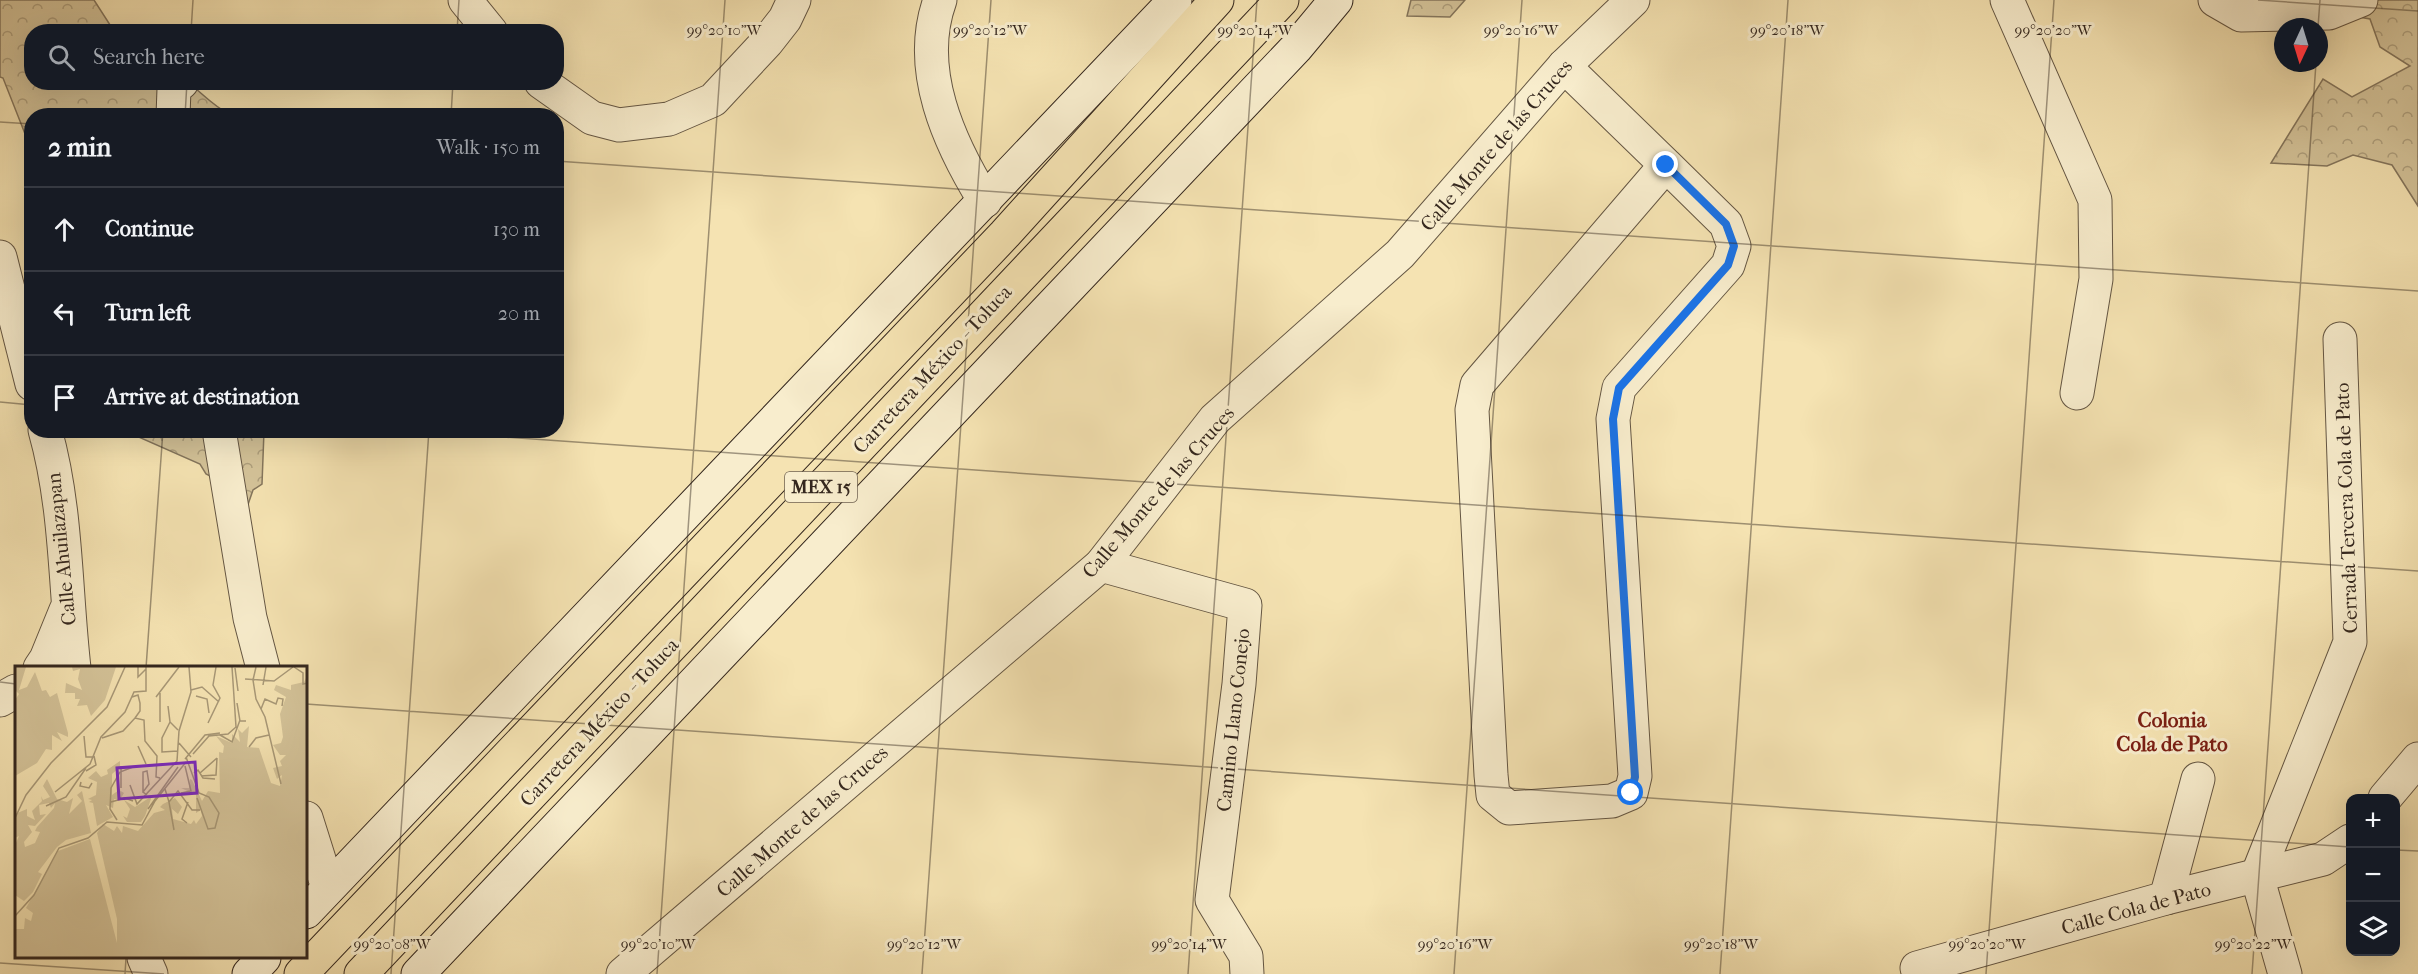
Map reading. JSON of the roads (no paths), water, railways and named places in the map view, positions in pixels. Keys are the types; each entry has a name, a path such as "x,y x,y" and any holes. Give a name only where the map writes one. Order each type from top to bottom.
{"main road":[{"name":"Carretera México - Toluca","path":"301,974 997,242 1217,0"},
{"name":"Carretera México - Toluca","path":"361,974 1282,0"}],"street":[{"path":"465,0 485,24"},
{"path":"552,90 592,118 619,125 669,119 713,100 767,42 784,19 794,0"},
{"path":"940,0 932,41 934,75 941,108 959,160 985,201"},
{"path":"308,910 1175,0"},
{"path":"418,974 1279,65 1336,0"},
{"name":"Calle Monte de las Cruces","path":"623,974 1101,565 1215,419 1400,254 1564,66 1633,0"},
{"path":"2007,0 2094,200 2096,279 2077,393"},
{"path":"2215,0 2241,15 2329,13 2361,0"},
{"path":"1564,66 1666,165 1726,224 1734,246 1728,265 1619,388 1613,419 1635,777 1631,793 1612,801 1509,808 1493,795 1491,775 1472,410 1477,385 1666,165"},
{"path":"173,108 174,90"},
{"path":"0,257 24,352"},
{"name":"Cerrada Tercera Cola de Pato","path":"2257,876 2350,642 2340,339"},
{"name":"Calle Ahuilazapan","path":"46,438 63,526 67,608 74,666"},
{"path":"220,438 250,618 262,666"},
{"name":"Camino Llano Conejo","path":"1101,565 1245,605 1239,684 1212,900 1246,957 1247,974"},
{"path":"41,666 67,608"},
{"path":"0,700 15,692"},
{"path":"2388,794 2418,759"},
{"path":"2166,898 2198,779"},
{"path":"308,824 328,888"},
{"name":"Calle Cola de Pato","path":"1917,968 2166,898 2323,859 2346,844"},
{"path":"2257,876 2285,974"},
{"path":"145,959 151,974"},
{"path":"249,974 262,959"}],"district":[{"name":"Colonia Cola de Pato","path":"2172,732"}]}
